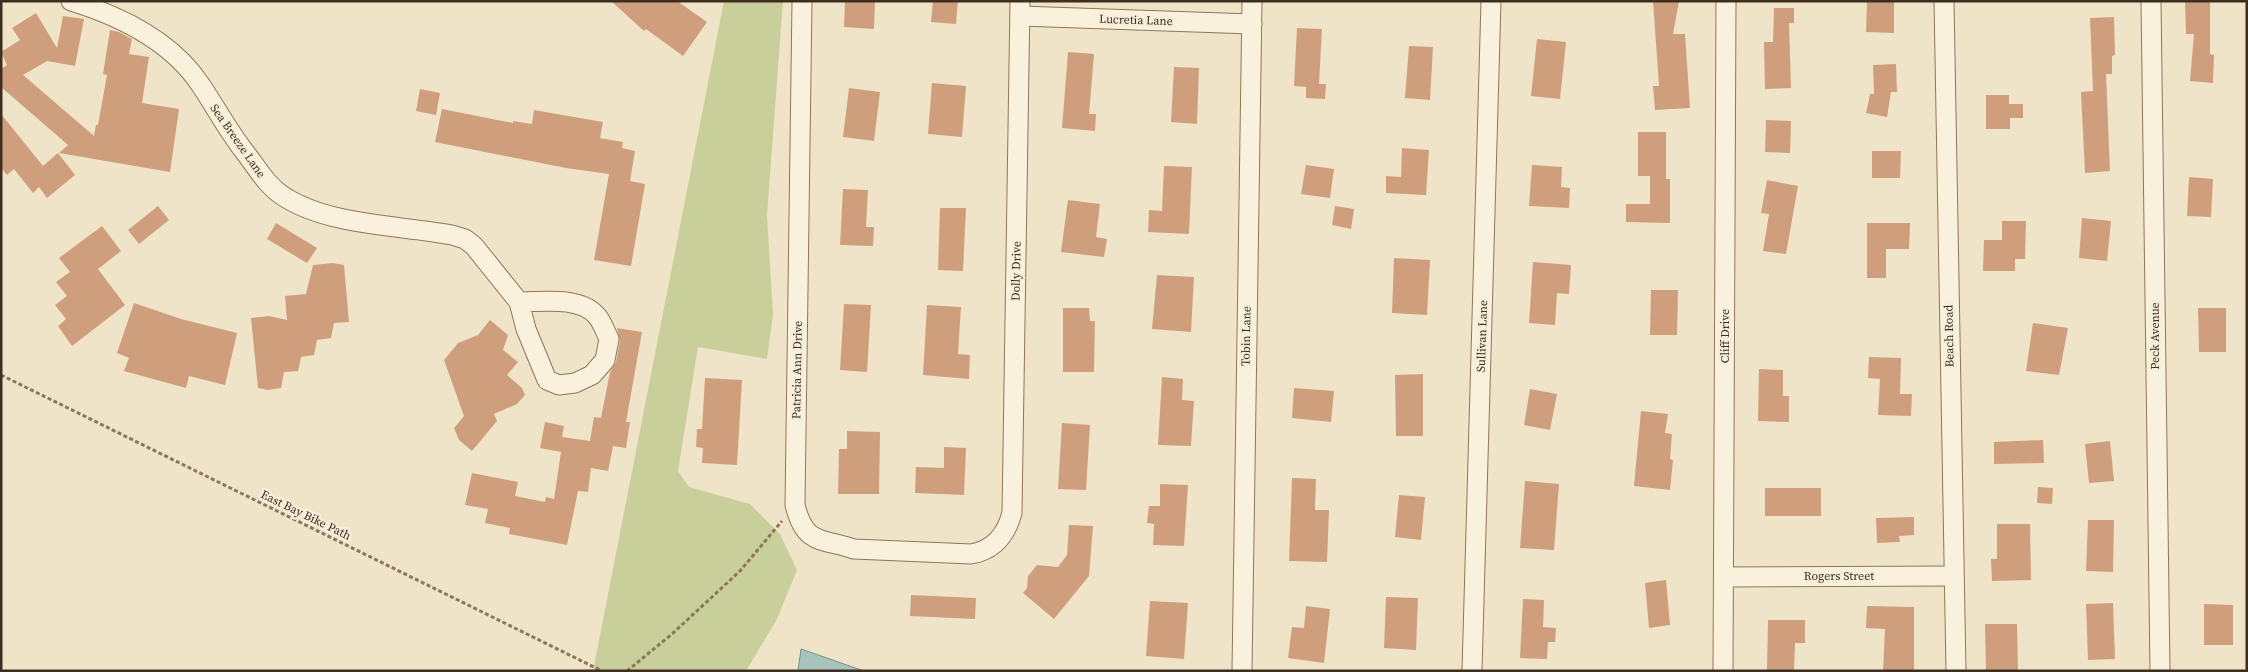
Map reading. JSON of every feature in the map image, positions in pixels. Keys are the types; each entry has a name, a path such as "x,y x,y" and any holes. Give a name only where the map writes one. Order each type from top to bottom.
{"street":[{"name":"Sea Breeze Lane","path":"72,1 95,8 138,28 168,50 199,83 232,136 265,180 282,196 328,216 407,227 465,239 480,253 519,302 526,330 548,380 559,385 575,383 592,375 605,360 609,339 595,314 581,306 561,302 519,302"},
{"name":"Patricia Ann Drive","path":"802,1 795,505 802,526 813,537 832,546 843,546 854,550 971,554 981,552 1001,538"},
{"name":"Tobin Lane","path":"1242,671 1252,1"},
{"name":"Sullivan Lane","path":"1472,671 1491,1"},
{"name":"Cliff Drive","path":"1723,671 1726,1"},
{"name":"Beach Road","path":"1944,1 1956,671"},
{"name":"Peck Avenue","path":"2151,1 2160,671"},
{"name":"Lucretia Lane","path":"1020,9 1252,24"},
{"name":"Dolly Drive","path":"1001,538 1008,527 1012,513 1020,9"},
{"name":"Rogers Street","path":"1724,576 1953,576"}],"path":[{"name":"East Bay Bike Path","path":"1,375 602,671"},
{"path":"627,671 672,634 740,571 795,505"}],"green space":[{"path":"724,1 783,1 767,215 773,315 767,359 698,347 678,471 689,487 750,504 780,534 797,570 777,619 746,671 593,671"}],"water":[{"path":"801,649 864,671 798,671"}],"building":[{"path":"611,1 677,1 707,22 683,56 646,29 644,31"},
{"path":"845,1 875,1 874,29 844,27"},
{"path":"933,1 958,1 956,24 931,22"},
{"path":"1653,1 1679,1 1673,34 1685,34 1690,108 1655,110 1653,86 1659,86"},
{"path":"1867,1 1894,1 1894,33 1866,32"},
{"path":"2185,1 2210,1 2210,54 2214,55 2213,83 2190,81 2194,34 2186,34"},
{"path":"1774,8 1794,8 1794,23 1789,23 1791,88 1765,89 1764,42 1773,42"},
{"path":"36,13 57,48 63,16 84,19 75,66 47,61 23,75 94,136 96,125 98,125 107,75 103,74 110,30 119,32 132,39 129,54 149,57 142,103 179,109 170,172 59,153 68,145 1,87 1,69 7,65 1,52 20,40 12,28"},
{"path":"2114,17 2115,55 2112,56 2112,74 2106,74 2110,171 2085,173 2081,92 2093,91 2090,18"},
{"path":"1297,28 1322,29 1319,84 1326,84 1325,99 1306,98 1306,87 1294,86"},
{"path":"1537,39 1566,42 1560,99 1531,96"},
{"path":"1409,46 1433,47 1430,100 1405,98"},
{"path":"1068,52 1094,54 1089,114 1096,114 1095,131 1062,128"},
{"path":"1896,64 1897,92 1891,92 1887,117 1866,113 1870,94 1874,94 1873,65"},
{"path":"1174,67 1199,68 1197,124 1171,122"},
{"path":"932,83 966,86 962,137 928,134"},
{"path":"849,88 880,92 874,141 843,137"},
{"path":"420,89 440,93 436,115 416,111"},
{"path":"1986,95 2009,95 2009,104 2023,104 2023,118 2010,118 2010,129 1986,129"},
{"path":"442,109 513,123 513,121 532,124 534,110 603,122 600,138 623,142 622,148 635,151 630,181 645,184 631,266 594,260 609,174 566,168 435,142"},
{"path":"1,114 43,166 58,153 75,175 47,198 39,187 33,193 14,169 7,175 1,168"},
{"path":"1766,120 1791,121 1790,153 1765,152"},
{"path":"1638,132 1666,132 1666,179 1670,179 1670,223 1626,222 1626,204 1650,204 1650,176 1638,176"},
{"path":"1402,148 1429,150 1426,195 1386,193 1386,176 1401,177"},
{"path":"1872,151 1901,151 1900,178 1872,178"},
{"path":"1306,165 1334,169 1330,198 1301,194"},
{"path":"1532,165 1562,167 1561,187 1570,188 1569,208 1529,206"},
{"path":"1164,166 1192,167 1189,234 1148,232 1149,210 1162,211"},
{"path":"2189,177 2213,179 2211,217 2187,216"},
{"path":"1767,180 1798,186 1786,254 1763,251 1769,214 1761,213"},
{"path":"843,189 868,190 866,227 874,227 873,246 840,245"},
{"path":"1068,200 1100,204 1096,237 1107,239 1104,257 1061,252"},
{"path":"158,206 169,220 139,244 128,230"},
{"path":"1335,206 1354,209 1351,229 1332,225"},
{"path":"940,208 966,208 963,271 938,270"},
{"path":"2082,218 2111,221 2107,261 2079,258"},
{"path":"2002,221 2026,221 2025,259 2015,259 2015,271 1983,271 1984,240 2002,240"},
{"path":"276,223 317,248 307,263 267,239"},
{"path":"1867,223 1910,223 1909,249 1886,249 1886,278 1867,278"},
{"path":"102,226 121,251 98,269 125,305 72,346 58,326 66,319 55,305 67,296 56,282 70,272 59,258"},
{"path":"1394,258 1430,260 1427,315 1392,313"},
{"path":"1533,262 1571,265 1569,294 1557,293 1555,325 1529,323"},
{"path":"333,263 344,265 349,322 334,323 331,338 317,340 314,355 301,357 298,371 284,372 281,388 268,390 258,388 251,318 269,316 287,320 285,296 306,294 313,265"},
{"path":"1157,275 1194,277 1191,332 1152,329"},
{"path":"1651,290 1678,290 1677,335 1650,335"},
{"path":"134,303 181,319 237,333 225,385 189,376 186,388 124,371 129,358 117,353"},
{"path":"844,304 871,305 867,372 840,370"},
{"path":"927,305 961,307 958,354 970,355 969,379 923,375"},
{"path":"1063,308 1089,308 1090,321 1095,321 1094,372 1063,372"},
{"path":"2198,308 2226,308 2226,352 2199,352"},
{"path":"490,320 508,335 503,350 518,362 507,375 522,388 525,395 517,404 494,414 497,421 472,451 459,440 454,428 464,416 444,360 458,343 478,335"},
{"path":"2033,323 2068,328 2059,375 2026,371"},
{"path":"617,328 642,332 626,422 630,422 626,448 613,446 608,471 591,468 588,492 578,491 567,545 509,534 510,528 485,523 488,509 465,505 472,473 518,482 515,496 545,502 546,497 554,499 561,452 540,448 545,422 564,426 562,437 590,441 594,417 601,418 610,372 616,362 620,341"},
{"path":"1869,357 1901,358 1900,394 1912,394 1911,416 1878,415 1880,379 1868,378"},
{"path":"1759,369 1783,370 1783,396 1789,396 1789,422 1758,421"},
{"path":"1423,374 1423,436 1396,436 1395,375"},
{"path":"1162,377 1183,379 1182,400 1194,401 1191,446 1158,445"},
{"path":"705,378 742,380 737,465 702,463 703,448 696,447 697,429 702,429"},
{"path":"1294,388 1334,391 1331,422 1292,418"},
{"path":"1530,389 1557,394 1550,430 1524,425"},
{"path":"1641,411 1668,414 1665,433 1672,434 1670,459 1673,460 1670,490 1634,486"},
{"path":"1062,423 1090,425 1086,490 1058,489"},
{"path":"847,431 880,432 879,494 838,494 839,449 847,449"},
{"path":"2043,440 2044,463 1994,464 1994,442"},
{"path":"2110,441 2114,481 2089,483 2085,444"},
{"path":"944,447 966,448 964,495 915,493 916,467 944,468"},
{"path":"1292,478 1316,479 1315,510 1329,510 1327,562 1289,561"},
{"path":"1525,481 1559,484 1554,550 1520,548"},
{"path":"1160,484 1188,485 1184,546 1153,545 1154,524 1147,523 1149,506 1160,506"},
{"path":"2038,487 2053,488 2052,504 2037,503"},
{"path":"1765,488 1821,488 1821,516 1765,516"},
{"path":"1399,495 1425,497 1421,540 1395,537"},
{"path":"1914,517 1914,535 1899,536 1900,542 1877,543 1876,518"},
{"path":"2088,520 2114,520 2113,572 2086,571"},
{"path":"1997,524 2030,524 2031,580 1992,581 1991,559 1997,559"},
{"path":"1069,525 1093,526 1089,576 1054,619 1023,593 1027,588 1028,576 1037,565 1058,567 1067,555"},
{"path":"1666,580 1670,625 1649,628 1645,583"},
{"path":"911,595 976,598 975,619 910,616"},
{"path":"1386,597 1418,598 1416,650 1384,648"},
{"path":"1523,599 1544,600 1543,627 1556,628 1555,642 1548,642 1547,659 1520,658"},
{"path":"1150,601 1188,603 1184,659 1146,656"},
{"path":"2113,603 2115,659 2088,660 2086,604"},
{"path":"2204,604 2233,605 2233,645 2204,645"},
{"path":"1306,606 1330,609 1324,663 1288,658 1292,627 1304,628"},
{"path":"1867,606 1914,607 1914,671 1883,671 1885,629 1866,628"},
{"path":"1768,620 1805,620 1805,643 1795,643 1794,671 1767,671"},
{"path":"1985,624 2017,624 2018,670 1986,671"}]}
